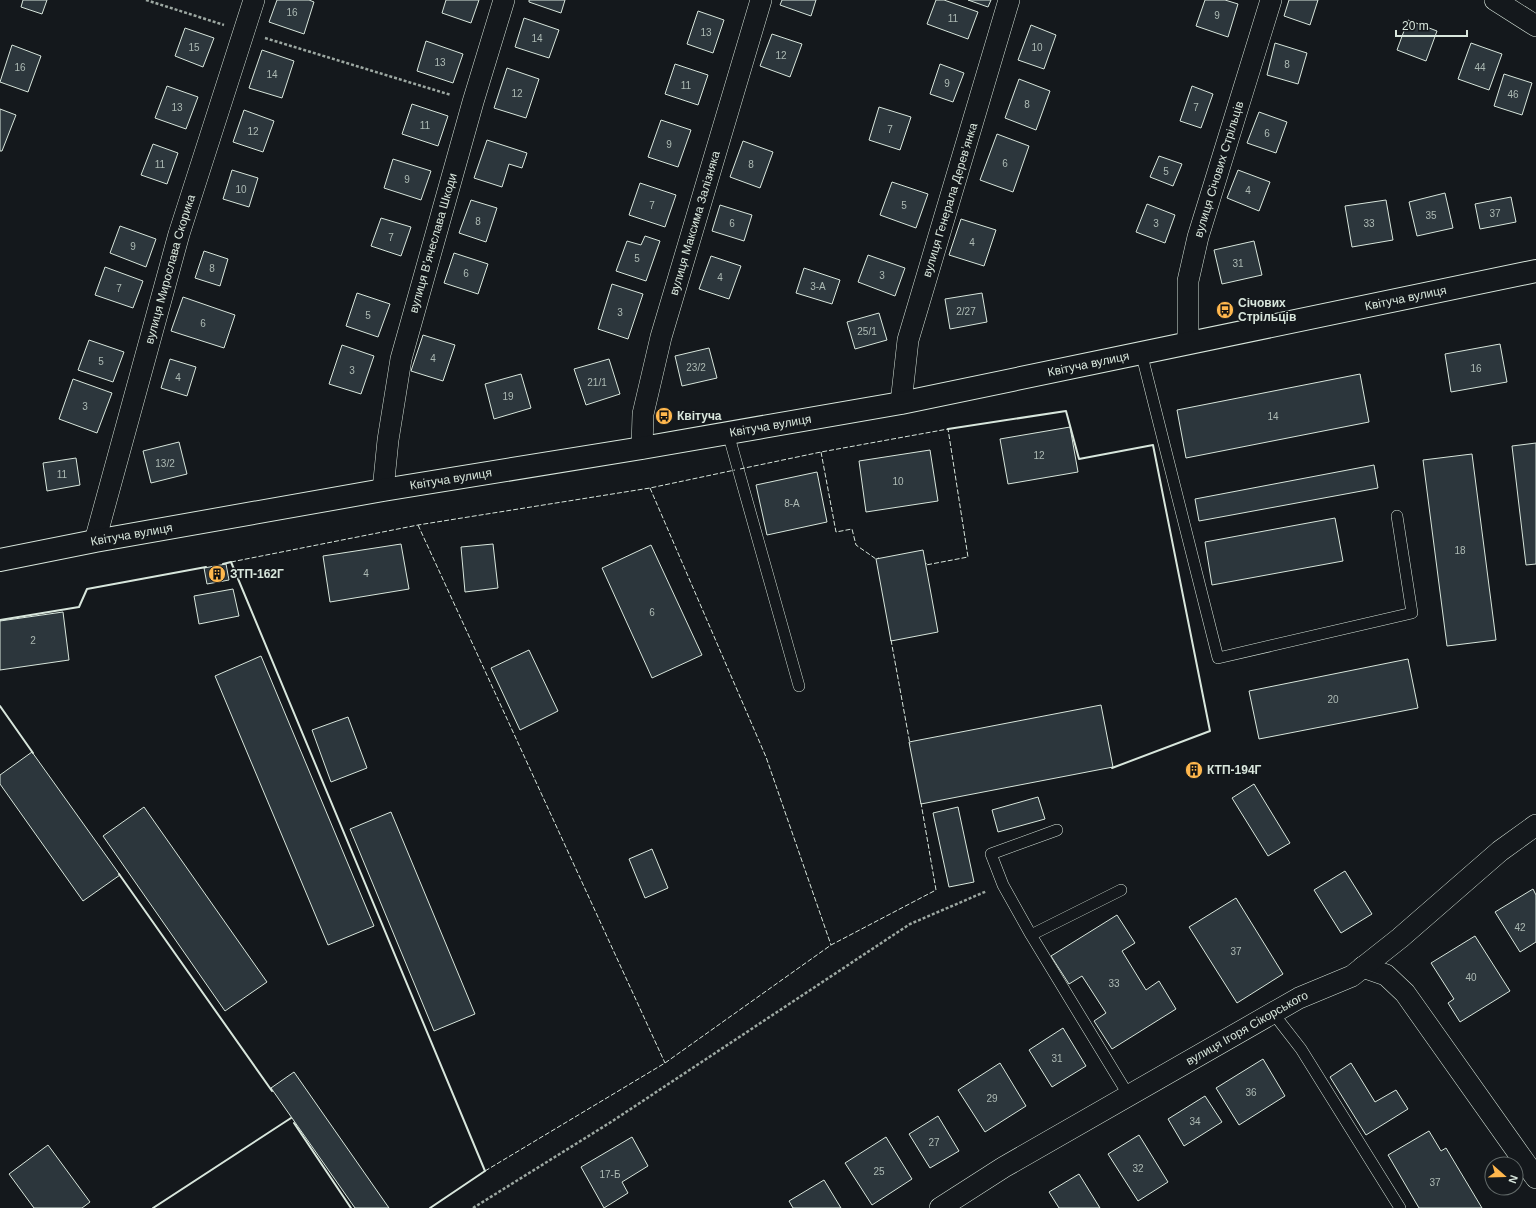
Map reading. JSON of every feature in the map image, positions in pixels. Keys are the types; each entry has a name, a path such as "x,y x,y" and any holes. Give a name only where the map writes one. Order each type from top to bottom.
{"street":[{"name":"вулиця Мирослава Скорика","path":"95,541 179,234 254,0"},
{"name":"вулиця Вʼячеслава Шкоди","path":"383,490 388,440 401,359 472,102 504,0"},
{"name":"вулиця Максима Залізняка","path":"642,448 643,414 661,337 761,0"},
{"name":"вулиця Генерала Деревʼянка","path":"901,403 908,340 1010,0"},
{"name":"вулиця Січових Стрільців","path":"1188,342 1188,281 1198,237 1271,0"},
{"path":"1495,0 1536,26"},
{"name":"Квітуча вулиця","path":"0,560 95,541 383,490 642,448 901,403 1188,342 1536,271"},
{"name":"вулиця Ігоря Сікорського","path":"940,1208 1004,1167 1299,998 1352,976 1500,852 1536,825"},
{"path":"1363,967 1386,975 1405,993 1536,1178"}],"lane":[{"path":"1141,352 1218,658 1412,613 1397,516"},
{"path":"728,433 799,686"},
{"path":"1057,830 991,854 1003,885 1031,935 1129,1096"},
{"path":"1031,935 1121,890"},
{"path":"1273,1013 1301,1049 1400,1208"}],"path":[{"path":"146,0 472,102"},
{"path":"473,1208 612,1122 910,924 1003,885"}],"building":[{"path":"23,0 47,0 42,14 21,7"},
{"path":"277,0 309,0 314,2 304,34 269,22"},
{"path":"446,0 479,0 471,23 442,13"},
{"path":"529,0 565,0 561,13 529,2"},
{"path":"782,0 816,0 811,16 780,5"},
{"path":"936,0 944,0 978,12 968,39 927,24"},
{"path":"968,0 991,0 988,7"},
{"path":"1205,0 1225,0 1238,4 1228,37 1196,26"},
{"path":"1289,0 1318,0 1310,25 1284,16"},
{"path":"698,11 724,20 713,53 687,44"},
{"path":"524,18 559,30 549,58 515,47"},
{"path":"1408,20 1437,31 1426,61 1397,50"},
{"path":"1031,25 1056,35 1044,69 1018,60"},
{"path":"185,28 214,38 203,67 175,56"},
{"path":"772,34 802,44 790,77 760,66"},
{"path":"426,41 463,54 453,83 417,71"},
{"path":"1275,43 1307,53 1298,84 1267,75"},
{"path":"1471,43 1502,54 1489,90 1458,79"},
{"path":"12,45 41,56 28,92 0,82"},
{"path":"262,50 294,61 282,98 249,88"},
{"path":"675,64 708,75 698,105 665,94"},
{"path":"940,64 964,73 953,102 930,94"},
{"path":"507,68 539,79 526,118 494,108"},
{"path":"1504,74 1532,83 1522,115 1494,106"},
{"path":"1019,79 1050,91 1036,130 1005,118"},
{"path":"167,86 198,97 186,129 155,118"},
{"path":"1192,86 1213,94 1201,128 1180,121"},
{"path":"412,104 448,116 438,146 402,134"},
{"path":"879,107 911,117 900,150 869,140"},
{"path":"0,109 16,115 2,151 0,151"},
{"path":"244,110 274,121 263,152 233,142"},
{"path":"1259,112 1287,122 1276,153 1247,143"},
{"path":"661,120 691,130 678,167 648,157"},
{"path":"997,134 1029,146 1013,192 980,180"},
{"path":"487,140 527,153 522,168 509,164 502,187 474,178"},
{"path":"743,141 773,152 760,188 730,177"},
{"path":"153,144 178,153 167,184 141,175"},
{"path":"1159,156 1182,164 1173,186 1150,177"},
{"path":"393,159 431,171 421,200 384,188"},
{"path":"232,170 258,178 249,207 223,199"},
{"path":"1238,170 1270,182 1259,211 1227,198"},
{"path":"892,182 928,194 916,228 880,215"},
{"path":"640,183 676,195 665,227 629,215"},
{"path":"1445,193 1453,228 1417,236 1409,202"},
{"path":"1511,197 1516,222 1480,229 1475,204"},
{"path":"471,200 497,208 486,242 459,233"},
{"path":"1386,200 1393,240 1352,247 1345,206"},
{"path":"1147,204 1175,215 1165,243 1136,232"},
{"path":"720,205 752,215 744,241 712,231"},
{"path":"381,218 411,227 401,256 371,246"},
{"path":"961,219 996,230 984,266 949,255"},
{"path":"120,226 156,239 146,267 110,253"},
{"path":"645,236 660,241 646,281 616,271 627,241 641,245"},
{"path":"1254,241 1262,275 1222,284 1214,250"},
{"path":"204,251 228,259 220,286 195,278"},
{"path":"454,253 488,264 478,294 444,283"},
{"path":"868,255 905,268 895,296 858,282"},
{"path":"711,256 741,266 729,299 699,289"},
{"path":"105,267 143,281 133,308 95,295"},
{"path":"804,268 840,280 832,304 796,293"},
{"path":"612,284 643,294 628,339 598,329"},
{"path":"357,293 390,304 378,337 346,326"},
{"path":"982,293 987,322 950,329 945,299"},
{"path":"183,297 235,315 224,348 171,331"},
{"path":"879,313 887,340 855,349 847,322"},
{"path":"423,335 455,345 443,381 411,371"},
{"path":"89,340 124,352 113,382 78,370"},
{"path":"1500,344 1507,382 1451,392 1445,354"},
{"path":"342,345 374,356 361,394 329,384"},
{"path":"709,348 717,378 682,386 675,356"},
{"path":"170,359 196,367 187,396 161,388"},
{"path":"609,359 620,394 586,405 574,369"},
{"path":"521,374 531,408 494,419 485,384"},
{"path":"1360,374 1369,422 1186,458 1177,410"},
{"path":"73,379 112,393 97,433 59,419"},
{"path":"1070,427 1078,472 1008,484 1000,439"},
{"path":"179,442 187,474 151,483 143,451"},
{"path":"1536,443 1536,564 1526,565 1512,446"},
{"path":"930,450 938,501 866,512 859,461"},
{"path":"1472,454 1496,640 1447,646 1423,460"},
{"path":"76,458 80,485 47,491 43,463"},
{"path":"1374,465 1378,488 1199,521 1195,499"},
{"path":"817,472 827,522 767,535 756,485"},
{"path":"1335,518 1343,561 1212,585 1205,542"},
{"path":"401,544 409,589 330,602 323,556"},
{"path":"493,544 498,588 465,592 461,547"},
{"path":"651,545 702,655 652,678 602,568"},
{"path":"923,550 938,632 891,641 876,559"},
{"name":"ЗТП-162Г","path":"226,564 229,580 207,584 204,568"},
{"path":"233,589 239,616 199,624 194,596"},
{"path":"63,612 69,660 0,670 0,621"},
{"path":"529,650 558,711 520,730 491,668"},
{"path":"261,656 374,926 328,945 215,676"},
{"path":"1408,659 1418,708 1259,739 1249,691"},
{"path":"1101,705 1113,767 921,804 909,742"},
{"path":"348,717 367,768 331,782 312,730"},
{"path":"32,752 120,875 83,901 0,784 0,775"},
{"name":"КТП-194Г","path":"1196,764 1200,773 1193,776 1189,766"},
{"path":"1254,784 1290,843 1268,856 1232,798"},
{"path":"1038,797 1045,819 998,832 992,810"},
{"path":"144,807 267,982 225,1011 103,836"},
{"path":"958,807 974,882 949,887 933,813"},
{"path":"391,812 475,1014 434,1031 350,829"},
{"path":"652,849 668,888 645,898 629,859"},
{"path":"1345,871 1372,914 1341,933 1314,890"},
{"path":"1533,889 1536,895 1536,942 1520,952 1495,912"},
{"path":"1236,898 1283,974 1237,1003 1189,927"},
{"path":"1117,915 1135,943 1122,951 1146,990 1159,981 1176,1009 1112,1049 1094,1021 1106,1013 1082,976 1069,984 1051,956"},
{"path":"1475,936 1510,991 1460,1022 1448,1003 1454,999 1431,963"},
{"path":"1063,1028 1086,1066 1052,1087 1029,1050"},
{"path":"1263,1059 1285,1096 1239,1125 1216,1088"},
{"path":"1000,1063 1026,1106 985,1132 958,1090"},
{"path":"1351,1063 1375,1102 1396,1090 1408,1109 1366,1135 1330,1077"},
{"path":"294,1072 389,1208 355,1208 271,1088"},
{"path":"1205,1096 1222,1122 1184,1146 1168,1119"},
{"path":"938,1116 959,1151 930,1168 909,1134"},
{"path":"1429,1131 1441,1151 1446,1148 1482,1208 1419,1208 1388,1155"},
{"path":"1139,1135 1168,1182 1138,1201 1108,1154"},
{"path":"632,1137 648,1166 622,1182 628,1193 604,1208 581,1167"},
{"path":"886,1137 912,1179 872,1205 845,1163"},
{"path":"48,1145 90,1202 82,1208 34,1208 9,1174"},
{"path":"1079,1174 1100,1208 1059,1208 1049,1192"},
{"path":"824,1180 841,1208 793,1208 789,1201"}],"fence":[{"path":"740,469 821,452 948,429 968,557 926,565 926,563"},
{"path":"821,452 836,532 852,529 856,545 876,559 879,558"},
{"path":"231,562 418,525 650,488 735,470"},
{"path":"650,488 766,757 831,945"},
{"path":"418,525 665,1063"},
{"path":"891,640 910,744"},
{"path":"485,1171 665,1063 831,945 936,890 921,803"}],"wall":[{"path":"948,429 1066,411 1079,459 1153,445 1210,731 1112,768"},
{"path":"223,564 231,562 485,1171 430,1208"},
{"path":"0,620 79,607 87,589 206,567"},
{"path":"0,706 33,753"},
{"path":"119,874 272,1091"},
{"path":"153,1208 291,1118"},
{"path":"294,1123 351,1208"}],"place":[{"name":"Січових Стрільців","path":"1225,310"},
{"name":"Квітуча","path":"664,416"},
{"name":"ЗТП-162Г","path":"217,574"},
{"name":"КТП-194Г","path":"1194,770"}]}
